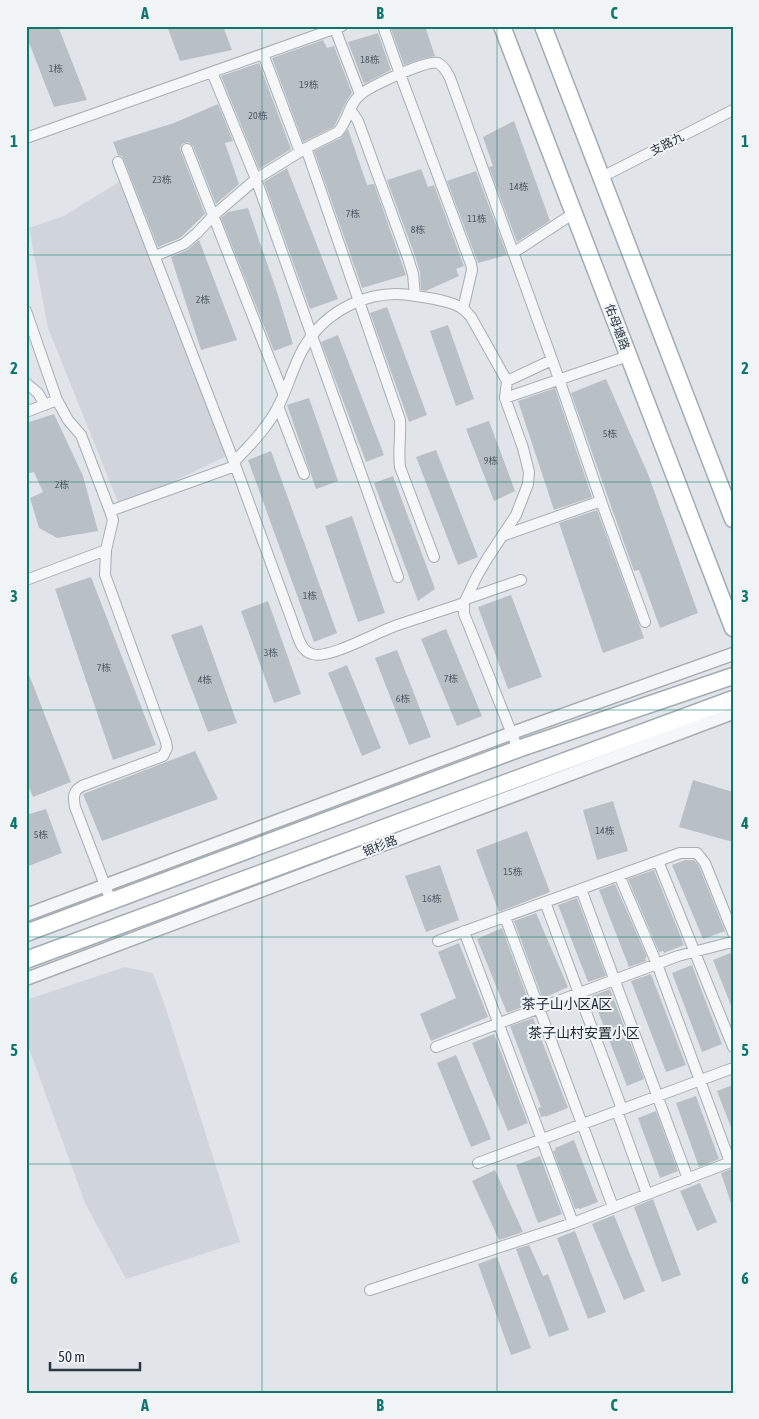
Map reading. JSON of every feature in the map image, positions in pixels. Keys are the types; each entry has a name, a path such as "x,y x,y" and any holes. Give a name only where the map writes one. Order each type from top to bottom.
{"main road":[{"name":"佑母塘路","path":"502,26 733,628"},
{"path":"543,26 733,519"},
{"path":"26,933 518,749 733,676"},
{"name":"银杉路","path":"26,960 733,699"}],"street":[{"path":"383,26 471,264 472,270 463,309"},
{"path":"26,138 339,30 360,94"},
{"path":"266,59 303,150 359,300 400,420 401,434 398,453 400,467 434,557"},
{"path":"155,256 184,244 212,216 256,179 303,150 338,132 360,94 400,74 431,62 437,62 443,66 447,71 552,360 645,622"},
{"path":"214,77 256,179 398,577"},
{"path":"350,109 358,121 408,258 413,274 416,296"},
{"name":"支路九","path":"600,178 733,110"},
{"path":"187,149 212,216 284,393"},
{"path":"118,162 235,464 302,647 316,655 322,654 521,580"},
{"path":"513,253 574,213"},
{"path":"110,511 235,464 259,436 278,406 302,351 312,334 339,311 359,300 375,295 403,293 442,301 463,309 474,323 507,381 505,398 523,448 529,472 528,484 516,515 477,576 465,601 464,614 518,749"},
{"path":"26,311 57,400 62,411 81,436 110,511 112,520 106,550 105,575 165,736 167,748 162,756 158,758 82,786 74,793 75,807 111,902"},
{"path":"505,398 628,356"},
{"path":"507,381 552,360"},
{"path":"26,383 38,394 45,405"},
{"path":"26,412 57,400"},
{"path":"278,406 304,474"},
{"path":"502,536 601,501"},
{"path":"26,580 106,550"},
{"path":"26,915 512,733 733,654"},
{"name":"银杉路","path":"26,979 733,713"},
{"path":"438,941 680,853 697,854 705,863 733,933"},
{"path":"658,861 733,1047"},
{"path":"370,1290 573,1223 731,1162 657,964 619,875"},
{"path":"581,889 688,1178"},
{"path":"545,902 620,1110 647,1194"},
{"path":"505,917 613,1207"},
{"path":"464,931 573,1223"},
{"path":"436,1047 694,951 733,943"},
{"path":"478,1163 733,1068"}],"shaded area":[{"path":"119,182 231,454 120,507 48,328 29,228 64,216"},
{"path":"125,967 153,973 240,1242 126,1279 85,1203 26,1040 26,1000"}],"building":[{"path":"26,26 58,26 87,100 54,107 26,35"},
{"path":"167,26 223,26 232,50 180,61"},
{"path":"398,26 425,26 435,56 404,65 391,29"},
{"path":"378,33 391,70 364,84 348,42"},
{"path":"323,40 327,48 334,46 352,93 334,127 303,142 272,58"},
{"path":"259,63 291,149 259,169 221,76"},
{"path":"218,104 233,141 225,143 239,184 216,204 193,146 188,142 182,144 181,152 205,214 180,238 158,247 124,160 122,156 118,155 113,142 174,123"},
{"path":"514,121 550,221 517,242 489,167 493,166 483,137"},
{"path":"348,129 367,185 374,184 406,275 362,288 314,151 341,138"},
{"path":"287,168 338,299 310,309 264,182"},
{"path":"421,169 428,187 434,185 464,266 456,269 459,276 426,291 421,290 420,272 387,180"},
{"path":"476,171 507,255 478,263 447,181"},
{"path":"248,208 293,344 274,351 221,218 228,212"},
{"path":"199,240 237,340 201,350 171,257 187,250"},
{"path":"387,307 427,415 409,422 370,313"},
{"path":"448,325 474,399 456,406 430,331"},
{"path":"338,335 384,455 366,462 321,342"},
{"path":"606,379 648,474 698,613 660,628 639,570 634,571 571,393"},
{"path":"555,388 592,497 554,510 518,401"},
{"path":"309,398 338,481 316,489 287,405"},
{"path":"54,414 83,476 98,531 57,538 39,528 30,498 43,492 34,472 26,474 26,423"},
{"path":"489,421 515,491 494,501 466,429"},
{"path":"436,450 478,557 458,565 416,457"},
{"path":"271,451 337,633 314,642 248,460"},
{"path":"393,476 435,589 418,601 374,483"},
{"path":"597,510 644,638 603,653 559,523"},
{"path":"352,516 385,613 358,622 325,526"},
{"path":"91,577 156,745 113,760 55,589"},
{"path":"511,595 542,677 508,689 478,607"},
{"path":"268,601 301,694 274,703 241,611"},
{"path":"202,625 237,723 208,732 171,635"},
{"path":"446,629 482,716 457,726 421,639"},
{"path":"397,650 431,737 409,745 375,658"},
{"path":"347,665 381,748 362,756 328,673"},
{"path":"26,667 71,782 33,797 26,780"},
{"path":"195,751 218,799 102,841 83,794"},
{"path":"693,780 733,792 733,842 679,827"},
{"path":"613,801 628,851 597,860 583,810"},
{"path":"46,809 62,853 26,867 26,815"},
{"path":"527,831 550,892 499,912 476,850"},
{"path":"685,860 694,860 699,866 725,931 703,939 672,865"},
{"path":"440,865 459,920 426,932 405,876"},
{"path":"654,870 684,945 664,953 663,951 659,952 628,879"},
{"path":"615,884 647,957 645,958 646,961 629,967 599,890"},
{"path":"577,898 606,976 588,982 558,905"},
{"path":"536,913 568,987 546,997 542,997 514,921"},
{"path":"502,928 529,1002 528,1005 507,1013 477,939"},
{"path":"459,943 488,1017 431,1041 420,1014 456,998 438,952"},
{"path":"733,952 733,1008 732,1008 713,960"},
{"path":"692,965 722,1044 702,1052 672,973"},
{"path":"651,974 686,1065 666,1072 631,981"},
{"path":"610,989 644,1079 627,1086 592,996"},
{"path":"533,1018 568,1108 545,1117 541,1117 538,1108 541,1107 510,1026"},
{"path":"494,1034 528,1123 508,1131 472,1043"},
{"path":"456,1055 491,1139 471,1147 437,1063"},
{"path":"733,1085 733,1130 732,1130 717,1091"},
{"path":"696,1096 719,1159 699,1167 676,1103"},
{"path":"656,1111 678,1171 660,1178 638,1118"},
{"path":"574,1140 598,1202 580,1209 575,1209 553,1151 556,1150 555,1148"},
{"path":"540,1156 562,1214 538,1223 516,1165"},
{"path":"733,1168 733,1202 731,1203 721,1173"},
{"path":"495,1170 523,1232 499,1240 472,1181"},
{"path":"700,1183 717,1222 697,1231 680,1191"},
{"path":"653,1199 681,1275 662,1282 634,1207"},
{"path":"614,1215 645,1291 624,1300 592,1224"},
{"path":"575,1231 606,1312 588,1319 557,1238"},
{"path":"529,1245 543,1276 548,1274 569,1330 549,1337 516,1249"},
{"path":"497,1257 531,1348 511,1355 478,1264"}],"district":[{"name":"茶子山小区A区","path":"567,1004"},
{"name":"茶子山村安置小区","path":"584,1033"}]}
